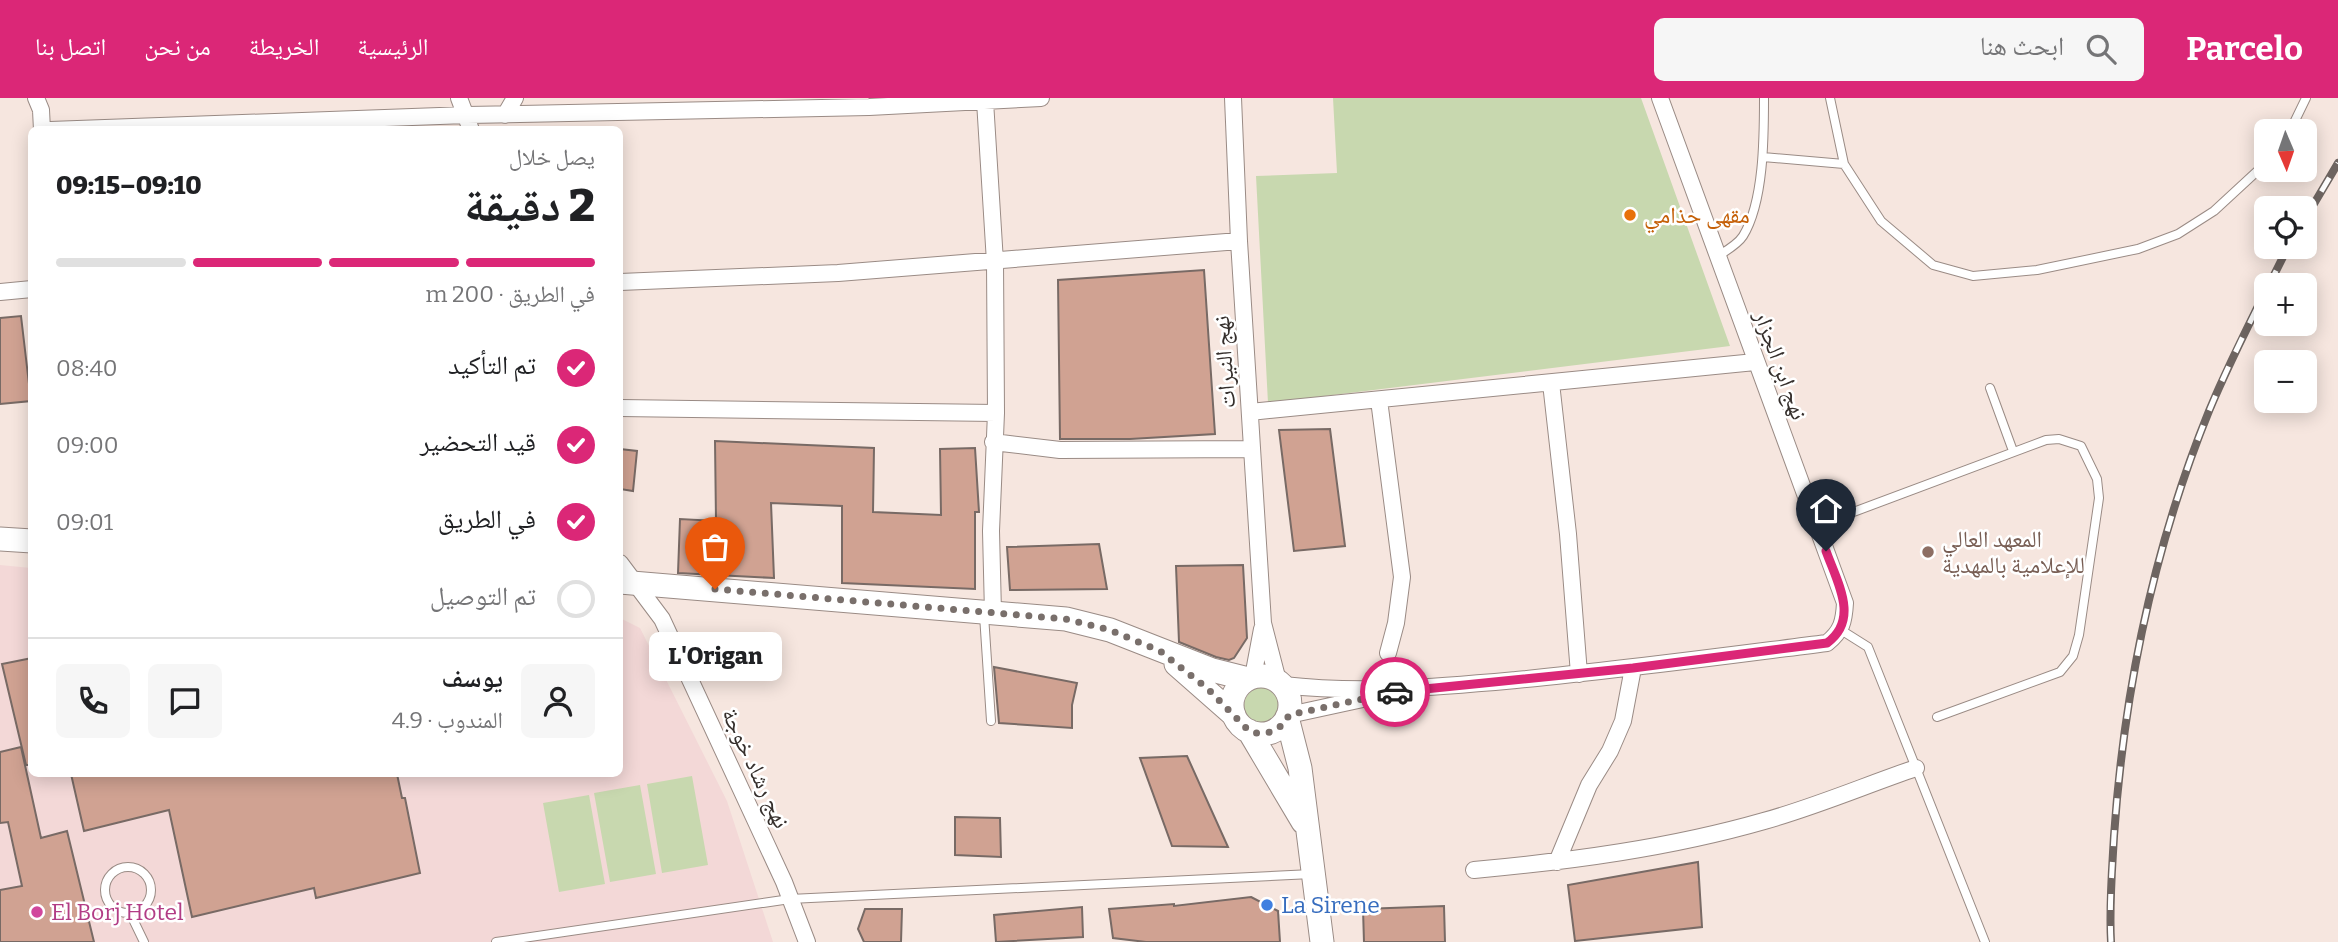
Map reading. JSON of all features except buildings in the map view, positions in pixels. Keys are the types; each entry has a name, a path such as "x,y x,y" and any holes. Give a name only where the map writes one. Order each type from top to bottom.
{"main road":[{"path":"0,539 28,541"},
{"path":"627,582 1066,619 1110,630 1212,670 1250,678 1266,676 1281,683 1290,699 1288,716 1300,768 1322,942"},
{"path":"1160,651 1208,689 1256,733 1271,732 1284,724 1288,716"},
{"path":"1250,678 1241,684 1233,699 1242,723 1309,832"}],"street":[{"path":"36,98 41,110 42,126"},
{"path":"459,98 469,122"},
{"path":"505,115 515,98"},
{"path":"260,126 469,122 505,115 1041,98"},
{"name":"نهج النيرات","path":"1233,98 1239,241 1263,623"},
{"name":"نهج ابن الجزار","path":"1660,98 1845,603 1841,630"},
{"path":"985,101 995,261 996,413 988,612"},
{"path":"623,282 838,273 1239,241"},
{"path":"0,292 28,289"},
{"path":"1250,412 1755,362"},
{"path":"1551,383 1568,534 1579,674"},
{"path":"1379,400 1402,577 1396,623 1388,653"},
{"path":"623,408 996,413"},
{"path":"993,442 1060,450 1252,449"},
{"name":"نهج رشاد خوجة","path":"627,582 662,618 807,942"},
{"path":"1250,678 1263,623"},
{"path":"1263,623 1281,683 1329,690 1403,690 1633,668 1827,643 1841,630"},
{"path":"1557,863 1589,785 1611,751 1623,721 1633,668"},
{"path":"1288,716 1403,690"},
{"path":"1474,870 1557,863 1650,847 1764,821 1916,768"}],"lane":[{"path":"1718,256 1743,237 1754,206 1763,157 1764,98"},
{"path":"1830,98 1844,164 1881,221 1933,265 1973,276 2037,270 2138,249 2178,234 2214,211 2254,174"},
{"path":"2296,119 2306,98"},
{"path":"1763,157 1844,164"},
{"path":"1990,388 2013,451"},
{"path":"1816,526 2013,451 2059,439 2081,446 2098,479 2099,498 2079,635 2073,656 2060,672 1937,717"},
{"path":"988,612 991,721"},
{"path":"1841,630 1868,648 1985,942"},
{"path":"130,913 144,907 150,887 144,874 124,868 111,874 107,881 106,897 114,909 130,913 145,942"},
{"path":"496,942 790,899 1314,874"}],"shaded area":[{"path":"0,565 28,568 28,777 623,777 623,620 640,628 727,801 773,942 0,942"}],"green space":[{"path":"1333,98 1641,98 1730,346 1268,403 1256,176 1337,173"},
{"path":"1263,687 1276,693 1282,706 1276,719 1263,725 1250,719 1244,706 1250,693"},
{"path":"692,776 708,865 662,873 647,784"},
{"path":"640,785 656,874 610,882 594,793"},
{"path":"589,795 605,884 559,892 543,803"}],"railway":[{"path":"2317,199 2338,163"},
{"path":"2275,273 2282,259"},
{"path":"2111,942 2114,836 2125,727 2157,567 2172,514 2209,411 2254,315"}],"way so far":[{"path":"715,589 1066,619 1110,630 1160,651 1208,689 1243,727 1256,733 1264,734 1278,729 1289,715 1395,692"}],"place":[{"name":"مقهى حذامي","path":"1630,215"},
{"name":"المعهد العالي للإعلامية بالمهدية","path":"1928,552"},
{"name":"L'Origan","path":"715,589"},
{"name":"La Sirene","path":"1267,905"},
{"name":"El Borj Hotel","path":"37,912"}],"route":[{"path":"1395,692 1633,668 1827,643 1841,630 1845,603 1826,551"}]}
